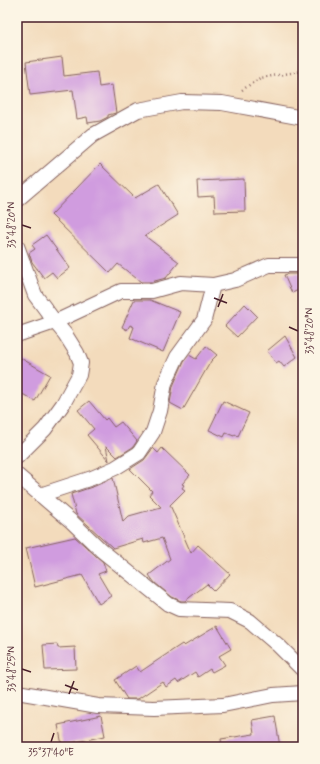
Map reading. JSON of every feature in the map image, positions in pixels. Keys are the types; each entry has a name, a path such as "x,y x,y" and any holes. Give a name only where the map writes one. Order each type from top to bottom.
{"street":[{"path":"17,200 93,135 138,110 182,102 222,103 303,118"},
{"path":"17,246 35,295 65,334 77,353 81,363 79,375 63,404 45,429 17,457"},
{"path":"17,335 55,322 121,292 152,291 181,283 213,285 235,280 269,265 303,265"},
{"path":"40,495 92,478 115,468 139,453 153,432 160,411 165,383 177,358 204,320 213,285"},
{"path":"17,475 72,522 100,550 168,604 179,609 230,611 250,621 279,646 303,670"},
{"path":"17,692 98,706 154,708 223,705 273,695 303,693"}],"path":[{"path":"222,103 260,78 303,71"}],"building":[{"path":"62,57 64,76 97,72 99,87 112,85 116,113 108,115 108,117 100,121 88,123 87,117 77,119 73,90 30,95 26,62"},
{"path":"100,164 135,198 159,184 178,215 145,236 179,262 166,278 151,282 141,282 118,264 110,273 51,215"},
{"path":"244,179 245,211 215,212 214,196 198,197 197,181"},
{"path":"46,235 70,268 57,278 52,272 44,278 32,262 29,253 35,249 32,245"},
{"path":"301,274 303,279 303,288 292,293 284,275"},
{"path":"134,300 150,300 180,312 163,352 130,338 134,327 130,325 127,330 122,327"},
{"path":"245,304 257,316 237,337 225,326"},
{"path":"285,336 297,357 284,367 279,361 276,363 267,351"},
{"path":"206,346 217,355 211,361 183,410 170,403 173,386 184,361 189,355 196,359"},
{"path":"17,356 50,375 35,401 17,391"},
{"path":"89,401 105,420 107,418 114,427 121,422 137,441 133,447 117,457 106,446 109,461 87,435 94,429 78,410"},
{"path":"223,401 249,413 238,436 235,434 234,436 226,433 224,437 209,430"},
{"path":"153,448 158,453 162,448 190,475 182,484 184,485 182,488 185,490 170,505 191,553 198,545 230,574 214,591 207,584 185,601 172,597 155,583 149,575 170,559 162,538 144,543 143,539 113,548 76,514 71,494 113,478 123,522 129,516 161,507 149,495 152,491 130,469 144,460"},
{"path":"75,537 103,562 106,571 98,574 111,596 99,604 82,575 35,587 26,548"},
{"path":"217,626 231,649 219,656 225,665 212,672 210,669 198,677 195,672 178,683 176,680 166,687 163,682 138,699 127,699 115,680 136,666 140,672 182,644 184,646"},
{"path":"57,644 58,648 75,647 76,669 45,670 43,645"},
{"path":"101,716 105,736 62,745 58,725"},
{"path":"275,716 280,747 222,747 221,739 254,734 252,720"}]}
